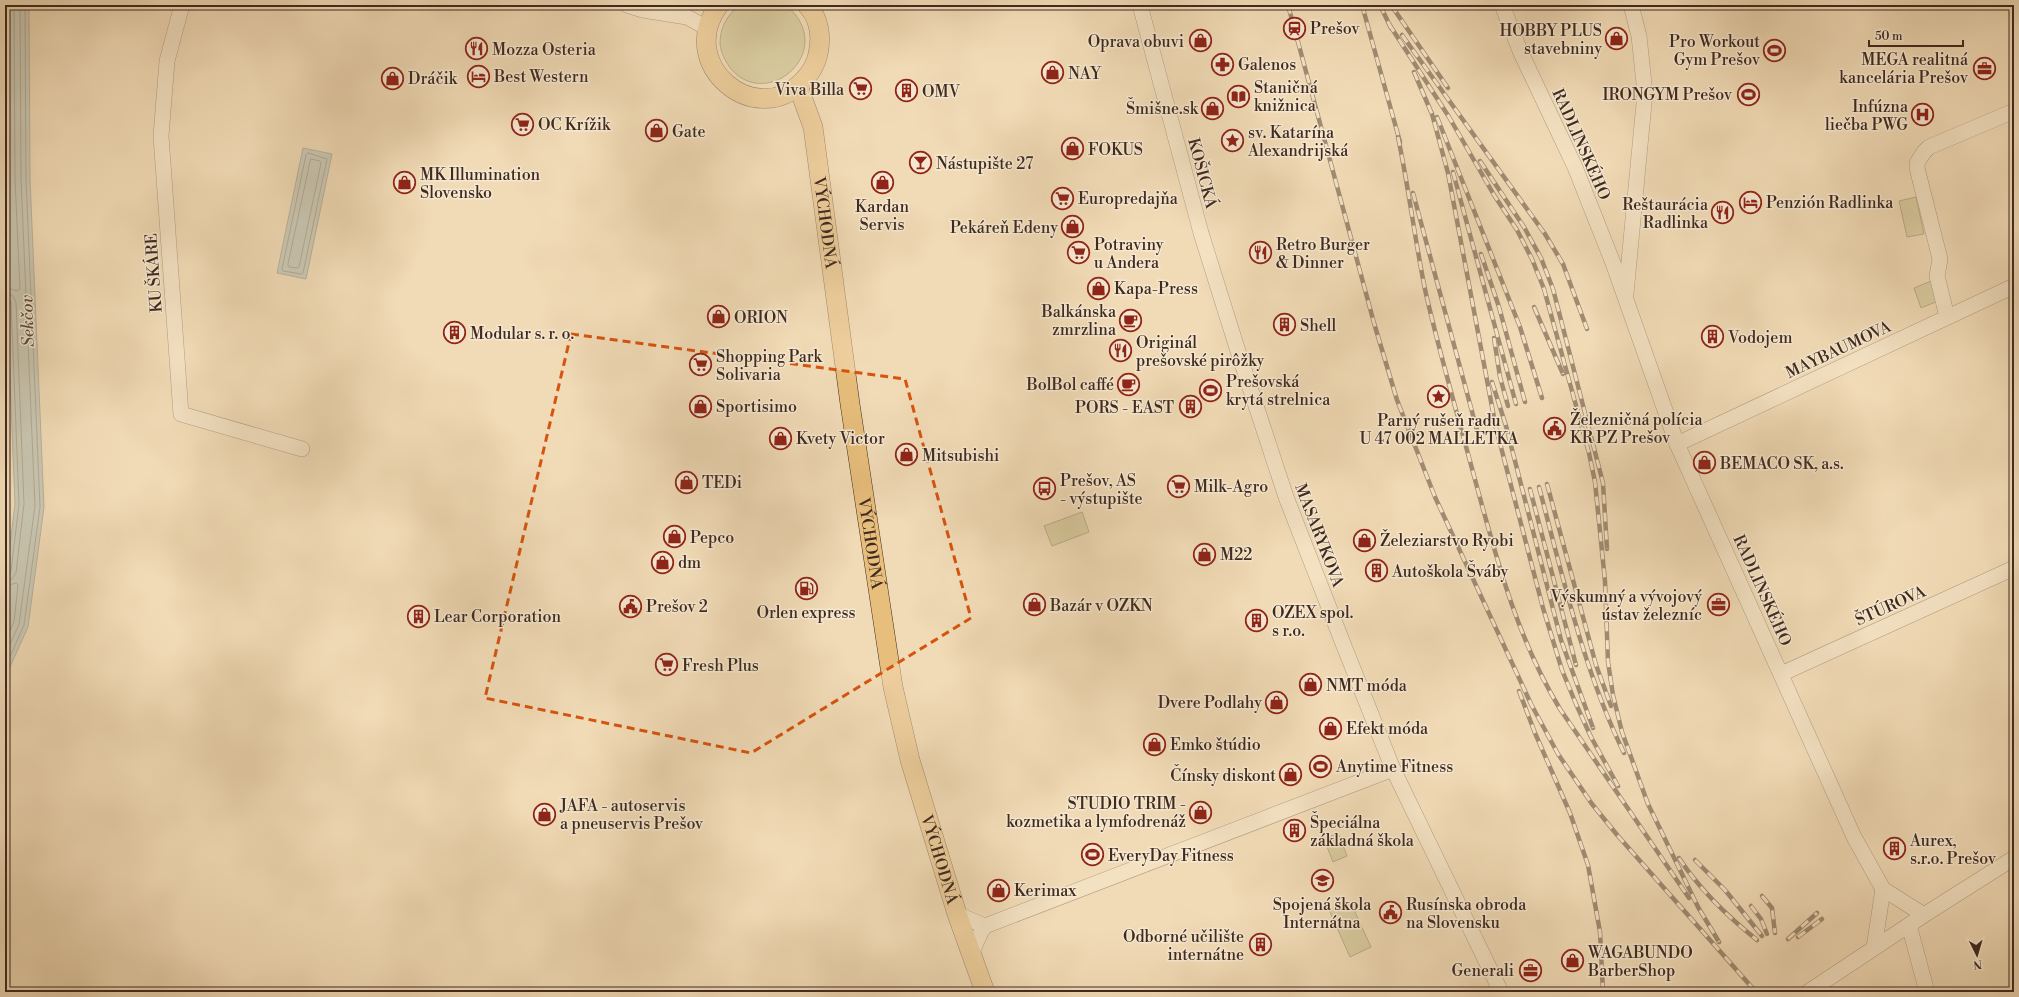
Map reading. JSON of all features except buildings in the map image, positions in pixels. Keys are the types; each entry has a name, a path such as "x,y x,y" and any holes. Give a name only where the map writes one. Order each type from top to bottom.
{"main road":[{"path":"719,5 713,13 707,28 706,44 709,61 717,75 729,87 746,95 764,98 782,95 798,86 812,70 817,60 820,44 818,26 811,10 807,5"},
{"name":"VÝCHODNÁ","path":"798,86 813,127 850,404 893,686 910,760 957,914 985,992"}],"street":[{"name":"KU ŠKÁRE","path":"182,5 167,61 161,136 181,414 302,449"},
{"path":"626,5 643,10 687,17 707,28"},
{"name":"KOŠICKÁ","path":"1140,5 1201,233 1237,348"},
{"name":"RADLINSKÉHO","path":"1502,5 1521,53 1575,167 1626,298 1677,444 1854,837 1883,889 1924,915"},
{"name":"RADLINSKÉHO","path":"1626,298 1645,93 1640,36 1631,5"},
{"path":"1947,317 1937,276 1940,259 1929,210 1918,175 1917,163 1929,147 2014,111"},
{"name":"MAYBAUMOVA","path":"1677,444 2014,286"},
{"name":"MASARYKOVA","path":"1237,348 1286,497 1394,769 1501,992"},
{"name":"ŠTÚROVA","path":"1781,674 2014,568"},
{"path":"971,954 980,932 985,926 1394,769"},
{"path":"1808,992 1924,915 2014,858"},
{"path":"1874,948 1883,889"},
{"path":"957,914 985,926"},
{"path":"1909,925 1926,992"}],"highlighted area":[{"path":"571,334 905,379 971,618 751,753 485,698"}],"shaded area":[{"path":"740,5 786,5 800,22 805,40 802,56 792,70 779,80 763,83 746,80 731,69 725,60 720,44 721,32 728,17"},
{"path":"1916,197 1924,234 1907,237 1899,201"},
{"path":"1931,281 1938,301 1921,308 1914,288"},
{"path":"1082,512 1089,532 1052,546 1044,526"},
{"path":"1338,833 1347,856 1333,862 1324,839"},
{"path":"1350,901 1371,947 1350,957 1329,910"}],"water":[{"name":"Sekčov","path":"5,5 29,5 30,179 44,507 28,627 5,678 5,586 15,504 5,254"},
{"path":"303,148 332,154 306,279 277,273"}],"railway":[{"path":"1288,5 1374,323 1397,400 1435,497 1531,704 1558,754 1592,804 1618,836 1756,992"},
{"path":"1362,5 1400,142"},
{"path":"1380,5 1391,28"},
{"path":"1391,5 1448,88"},
{"path":"1389,24 1449,117 1494,195 1517,230 1532,259 1544,289 1589,453 1595,482 1605,581 1608,662 1613,695 1622,732 1648,804 1698,907 1719,942"},
{"path":"1402,35 1545,234 1563,264 1587,329"},
{"path":"1414,72 1432,114 1448,173 1496,428 1543,608 1562,670 1576,704 1591,737 1618,786"},
{"path":"1437,117 1520,327 1542,398"},
{"path":"1398,137 1426,294 1501,573 1521,629 1545,683 1560,709 1689,898"},
{"path":"1480,161 1524,227 1541,258 1553,289 1603,483 1607,549"},
{"path":"1453,172 1516,404"},
{"path":"1413,193 1477,430"},
{"path":"1481,254 1499,307 1525,402"},
{"path":"1534,307 1563,374"},
{"path":"1494,338 1500,377 1508,406"},
{"path":"1492,382 1506,426 1561,640 1593,728"},
{"path":"1547,484 1596,665 1611,706"},
{"path":"1539,487 1585,656 1624,753"},
{"path":"1530,489 1576,665"},
{"path":"1519,691 1535,733 1570,813 1588,865 1600,932 1603,992"},
{"path":"1679,858 1705,892 1735,922 1757,940"},
{"path":"1695,860 1725,890 1762,936"},
{"path":"1762,896 1772,908 1775,933"},
{"path":"1751,906 1761,919 1767,934"},
{"path":"1788,939 1817,913"},
{"path":"1798,937 1822,919"}],"place":[{"name":"Prešov","path":"1294,28"},
{"name":"HOBBY PLUS stavebniny","path":"1617,39"},
{"name":"Oprava obuvi","path":"1200,41"},
{"name":"Mozza Osteria","path":"477,49"},
{"name":"Pro Workout Gym Prešov","path":"1775,50"},
{"name":"Galenos","path":"1222,64"},
{"name":"MEGA realitná kancelária Prešov","path":"1984,68"},
{"name":"NAY","path":"1053,73"},
{"name":"Best Western","path":"478,76"},
{"name":"Dráčik","path":"392,78"},
{"name":"Viva Billa","path":"860,89"},
{"name":"OMV","path":"907,91"},
{"name":"IRONGYM Prešov","path":"1748,94"},
{"name":"Staničná knižnica","path":"1239,96"},
{"name":"Šmišne.sk","path":"1213,108"},
{"name":"Infúzna liečba PWG","path":"1923,115"},
{"name":"OC Krížik","path":"522,124"},
{"name":"Gate","path":"656,131"},
{"name":"sv. Katarína Alexandrijská","path":"1233,141"},
{"name":"FOKUS","path":"1072,149"},
{"name":"Nástupište 27","path":"921,163"},
{"name":"MK Illumination Slovensko","path":"405,183"},
{"name":"Kardan Servis","path":"882,183"},
{"name":"Europredajňa","path":"1063,198"},
{"name":"Penzión Radlinka","path":"1750,202"},
{"name":"Reštaurácia Radlinka","path":"1723,213"},
{"name":"Pekáreň Edeny","path":"1073,227"},
{"name":"Potraviny u Andera","path":"1078,253"},
{"name":"Retro Burger & Dinner","path":"1260,253"},
{"name":"Kapa-Press","path":"1098,288"},
{"name":"ORION","path":"719,317"},
{"name":"Balkánska zmrzlina","path":"1131,320"},
{"name":"Shell","path":"1284,325"},
{"name":"Modular s. r. o.","path":"454,333"},
{"name":"Vodojem","path":"1713,337"},
{"name":"Originál prešovské pirôžky","path":"1120,351"},
{"name":"Shopping Park Solivaria","path":"701,365"},
{"name":"BolBol caffé","path":"1129,384"},
{"name":"Prešovská krytá strelnica","path":"1210,390"},
{"name":"Parný rušeň radu U 47 002 MALLETKA","path":"1439,396"},
{"name":"Sportisimo","path":"701,406"},
{"name":"PORS - EAST","path":"1190,407"},
{"name":"Železničná polícia KR PZ Prešov","path":"1555,428"},
{"name":"Kvety Victor","path":"781,438"},
{"name":"Mitsubishi","path":"907,455"},
{"name":"BEMACO SK, a.s.","path":"1705,463"},
{"name":"TEDi","path":"687,482"},
{"name":"Milk-Agro","path":"1179,486"},
{"name":"Prešov, AS - výstupište","path":"1045,489"},
{"name":"Pepco","path":"675,537"},
{"name":"Železiarstvo Ryobi","path":"1364,540"},
{"name":"M22","path":"1204,554"},
{"name":"dm","path":"663,562"},
{"name":"Autoškola Šváby","path":"1377,571"},
{"name":"Orlen express","path":"806,589"},
{"name":"Bazár v OZKN","path":"1035,605"},
{"name":"Výskumný a vývojový ústav železníc","path":"1718,605"},
{"name":"Prešov 2","path":"630,606"},
{"name":"Lear Corporation","path":"418,616"},
{"name":"OZEX spol. s r.o.","path":"1256,621"},
{"name":"Fresh Plus","path":"667,665"},
{"name":"NMT móda","path":"1311,685"},
{"name":"Dvere Podlahy","path":"1277,702"},
{"name":"Efekt móda","path":"1330,728"},
{"name":"Emko štúdio","path":"1154,744"},
{"name":"Anytime Fitness","path":"1320,766"},
{"name":"Čínsky diskont","path":"1291,775"},
{"name":"STUDIO TRIM - kozmetika a lymfodrenáž","path":"1201,812"},
{"name":"JAFA - autoservis a pneuservis Prešov","path":"545,814"},
{"name":"Špeciálna základná škola","path":"1294,831"},
{"name":"Aurex, s.r.o. Prešov","path":"1895,849"},
{"name":"EveryDay Fitness","path":"1092,855"},
{"name":"Spojená škola Internátna","path":"1322,880"},
{"name":"Kerimax","path":"998,890"},
{"name":"Rusínska obroda na Slovensku","path":"1391,913"},
{"name":"Odborné učilište internátne","path":"1260,945"},
{"name":"WAGABUNDO BarberShop","path":"1573,961"},
{"name":"Generali","path":"1530,970"}]}
